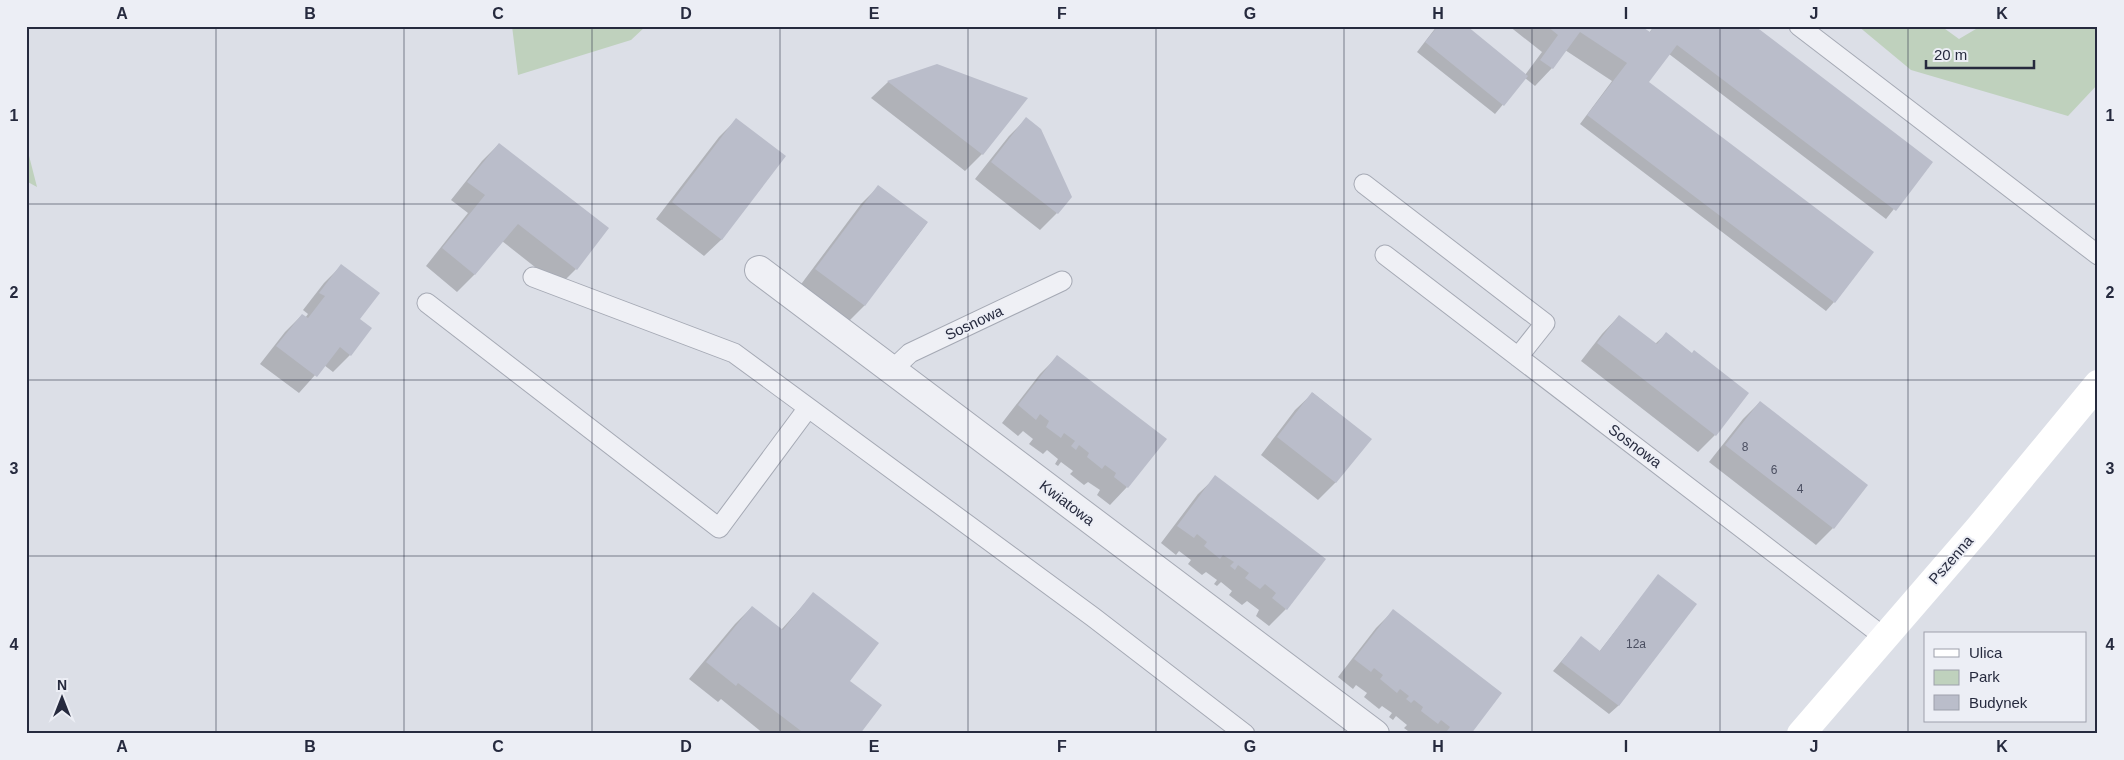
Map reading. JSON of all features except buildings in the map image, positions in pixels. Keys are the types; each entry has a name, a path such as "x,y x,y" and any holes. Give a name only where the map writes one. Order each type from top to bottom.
{"street":[{"name":"Kwiatowa","path":"759,270 1376,734"},
{"name":"Pszenna","path":"1801,734 1979,528 2098,384"}],"lane":[{"path":"1799,26 2098,255"},
{"path":"1364,184 1545,322 1518,357"},
{"name":"Sosnowa","path":"1385,255 1884,637"},
{"path":"533,277 734,353 1093,617 1245,734"},
{"name":"Sosnowa","path":"891,371 910,353 1062,281"},
{"path":"427,303 719,528 808,408"}],"green space":[{"path":"512,26 646,26 631,40 518,75"},
{"path":"1858,26 1941,26 1959,39 1981,26 2098,26 2098,84 2068,116 1911,70"},
{"path":"26,144 37,187 26,181"}]}
